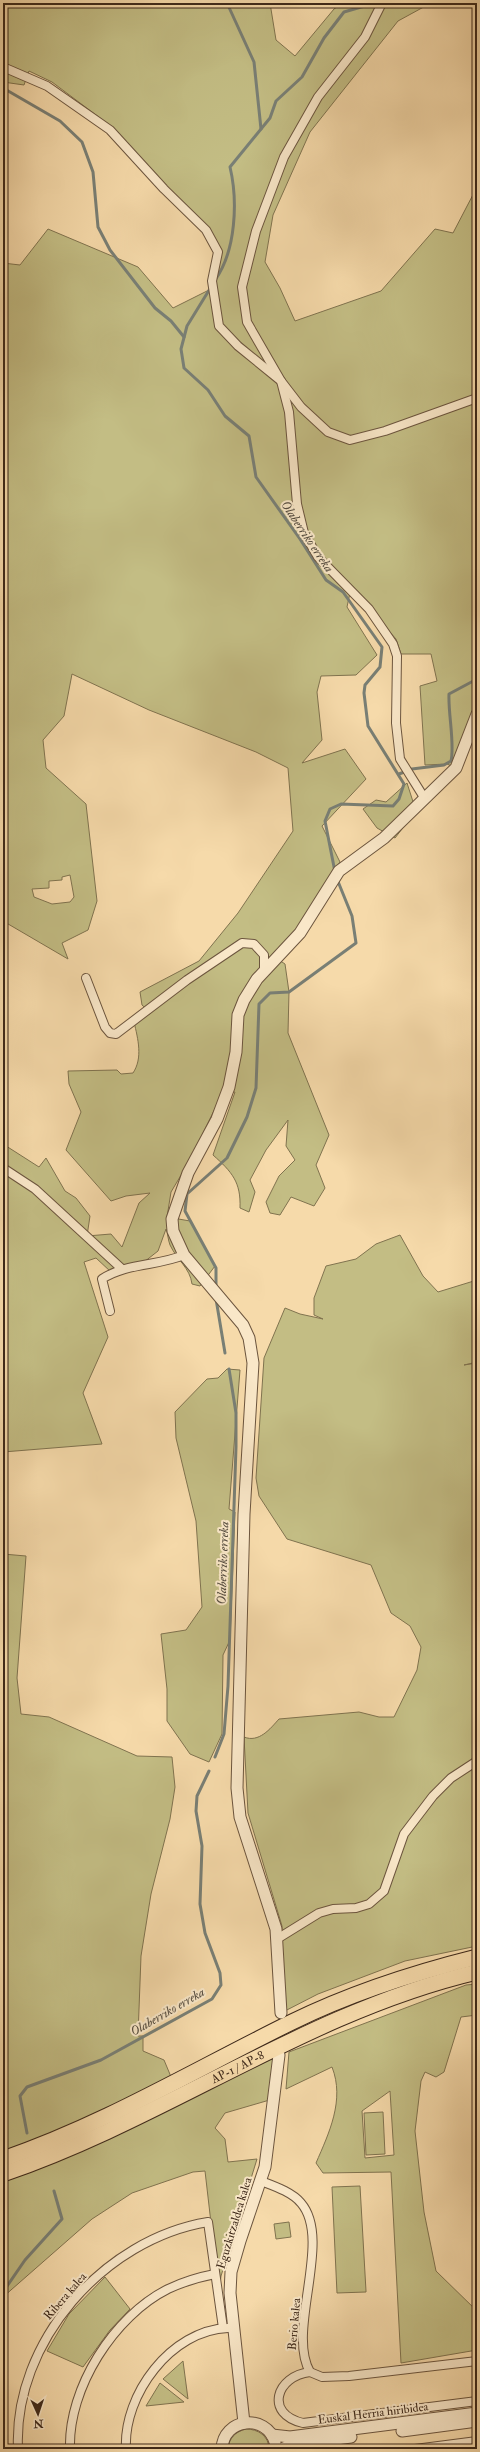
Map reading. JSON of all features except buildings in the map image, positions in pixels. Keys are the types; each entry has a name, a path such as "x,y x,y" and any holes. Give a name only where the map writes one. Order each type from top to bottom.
{"highway":[{"name":"AP-1 / AP-8","path":"3,2159 55,2140 121,2110 292,2022 346,1998 416,1973 477,1957"},
{"name":"AP-1 / AP-8","path":"3,2174 61,2153 128,2124 332,2020 391,1996 477,1972"}],"street":[{"path":"382,4 365,37 318,97 290,146 256,231 242,287 247,322 281,381 300,408 328,432 350,440 385,431 477,398"},
{"path":"3,67 47,86 110,130 164,189 206,230 218,252 212,281 219,326 238,346 281,381 289,412 297,504 304,533 318,557 369,609 393,644 397,656 396,722 400,759 426,799"},
{"path":"281,2013 277,1940 266,1894 240,1817 237,1788 244,1529 253,1363 249,1338 243,1326 184,1255 174,1231 172,1220 188,1173 217,1119 229,1087 236,1052 238,1015 244,1000 264,972 300,933 339,871 384,838 426,799 456,768 477,714"},
{"path":"86,978 105,1027 110,1033 116,1034 187,980 242,944 254,944 264,955 264,972"},
{"path":"3,1168 35,1188 122,1269"},
{"path":"110,1311 102,1278 122,1269 170,1261 184,1255"},
{"path":"277,1940 319,1912 332,1909 356,1908 369,1904 384,1891 404,1834 433,1796 451,1778 477,1761"},
{"name":"Eguzkitzaldea kalea","path":"244,2422 228,2328 231,2272 261,2181 271,2129 279,2055"},
{"name":"Berio kalea","path":"261,2181 279,2188 301,2202 310,2220 311,2266 303,2341 303,2355 310,2372"},
{"name":"Ribera kalea","path":"18,2449 19,2417 34,2364 49,2333 67,2308 87,2286 111,2265 141,2246 174,2230 208,2222 215,2274"},
{"path":"70,2449 74,2411 84,2382 96,2360 117,2332 143,2305 168,2290 198,2278 215,2274 228,2328 188,2340 173,2351 149,2374 134,2400 128,2427 126,2449"},
{"path":"477,2360 349,2376 322,2377 310,2372 297,2374 287,2381 279,2394 279,2405 283,2414 292,2420 303,2423 477,2401"},
{"name":"Euskal Herria hiribidea","path":"272,2435 290,2437 477,2413"},
{"name":"Euskal Herria hiribidea","path":"281,2449 291,2445 477,2421"},
{"path":"222,2449 223,2441 229,2431 244,2422 263,2426 272,2435 276,2449"},
{"path":"415,2449 477,2441"}],"shaded area":[{"path":"3,3 270,3 276,40 295,56 334,9 342,3 431,3 398,21 310,132 273,215 265,262 280,288 295,321 381,291 435,229 453,233 477,187 477,716 456,768 447,764 425,765 420,686 437,681 431,654 401,654 396,639 351,588 347,607 377,655 356,675 321,676 317,692 322,740 302,763 345,749 366,779 322,826 340,862 291,938 273,956 285,964 289,992 288,1033 329,1135 316,1165 325,1188 314,1206 291,1197 280,1215 270,1213 266,1202 279,1176 295,1160 286,1146 288,1120 266,1150 250,1180 255,1192 249,1212 240,1208 239,1191 234,1178 213,1155 235,1092 223,1092 190,1160 171,1192 167,1217 190,1221 215,1266 200,1286 192,1284 189,1273 170,1245 166,1229 158,1251 144,1262 111,1272 96,1258 84,1262 108,1337 83,1393 102,1444 3,1452 3,1144 39,1167 46,1158 65,1191 76,1198 90,1216 87,1236 111,1234 122,1247 139,1203 150,1193 126,1196 111,1201 66,1150 81,1112 69,1084 68,1071 117,1070 121,1074 133,1073 139,1055 134,1022 151,1013 142,1005 140,992 199,961 238,913 293,831 288,768 256,752 149,710 72,674 64,716 43,740 46,768 86,804 97,901 88,930 62,943 68,959 3,921 3,263 20,265 48,229 138,267 173,308 213,288 220,252 112,127 52,82 29,71 24,85 3,82","holes":["70,875 74,897 70,902 52,904 34,897 32,889 49,888 49,881 62,880 62,877"]},
{"path":"407,783 416,811 395,838 377,828 363,809 376,800 386,802"},
{"path":"400,1235 423,1276 438,1292 477,1280 477,1362 464,1365 477,1363 477,1946 405,1961 318,1994 281,2013 282,1926 248,1813 244,1737 259,1737 268,1731 279,1719 359,1712 379,1717 394,1717 417,1670 421,1647 410,1626 391,1613 371,1565 287,1539 259,1496 256,1478 264,1358 285,1308 300,1314 323,1319 314,1315 314,1298 326,1266 356,1259 376,1244"},
{"path":"227,1369 240,1370 229,1509 235,1512 230,1640 223,1655 222,1734 209,1762 190,1754 167,1721 167,1689 161,1634 186,1630 202,1607 196,1521 176,1438 175,1412 207,1379 218,1378"},
{"path":"3,1554 26,1556 17,1678 21,1714 49,1717 137,1756 172,1757 175,1787 170,1819 151,1894 141,1956 138,2036 143,2036 143,2051 164,2060 174,2084 275,2053 273,2099 225,2113 215,2128 225,2139 228,2162 257,2159 221,2276 219,2292 205,2171 193,2172 132,2193 92,2219 3,2297"},
{"path":"477,1984 477,2015 461,2017 444,2072 436,2077 425,2072 421,2081 415,2131 424,2212 436,2271 477,2311 477,2350 401,2363 391,2172 323,2173 316,2163 334,2116 337,2092 336,2079 332,2067 286,2089 289,2052 466,1985","holes":["390,2091 394,2155 365,2158 362,2111"]},
{"path":"383,2112 385,2154 366,2155 364,2113"},
{"path":"360,2186 366,2292 337,2293 332,2187"},
{"path":"289,2222 291,2237 276,2239 274,2224"},
{"path":"105,2277 130,2309 110,2330 83,2367 47,2351 69,2314"},
{"path":"183,2361 188,2399 163,2379"},
{"path":"160,2383 184,2402 146,2406"},
{"path":"246,2429 255,2430 262,2434 269,2444 269,2449 228,2449 233,2436"}],"waterway":[{"path":"227,3 254,62 261,129"},
{"name":"Olaberriko erreka","path":"215,280 227,255 233,225 234,195 230,167 270,118 276,101 302,77 324,38 344,12 375,3"},
{"path":"3,88 60,121 82,142 93,172 98,227 110,250 155,308 171,321 184,337"},
{"name":"Olaberriko erreka","path":"211,287 187,326 181,349 184,368 208,390 225,416 249,436 256,477 300,539 326,580 343,592 382,647 380,667 365,685 364,693 368,726 404,784 399,799 393,806 341,804 330,809 325,821 335,872"},
{"path":"399,774 412,769 444,765 451,761 452,746 449,694 477,679"},
{"name":"Olaberriko erreka","path":"216,1288 216,1268 185,1211 187,1194 227,1158 247,1117 256,1088 259,1004 270,993 289,992 356,943 352,916 337,879"},
{"name":"Olaberriko erreka","path":"216,1299 225,1353"},
{"name":"Olaberriko erreka","path":"215,1757 224,1734 228,1686 236,1447 236,1413 229,1369"},
{"name":"Olaberriko erreka","path":"27,2133 20,2096 27,2087 101,2060 212,1999 221,1985 220,1973 205,1933 200,1904 202,1846 196,1811 197,1796 209,1771"},
{"name":"Olaberriko erreka","path":"3,2292 25,2260 62,2219 54,2191"}]}
